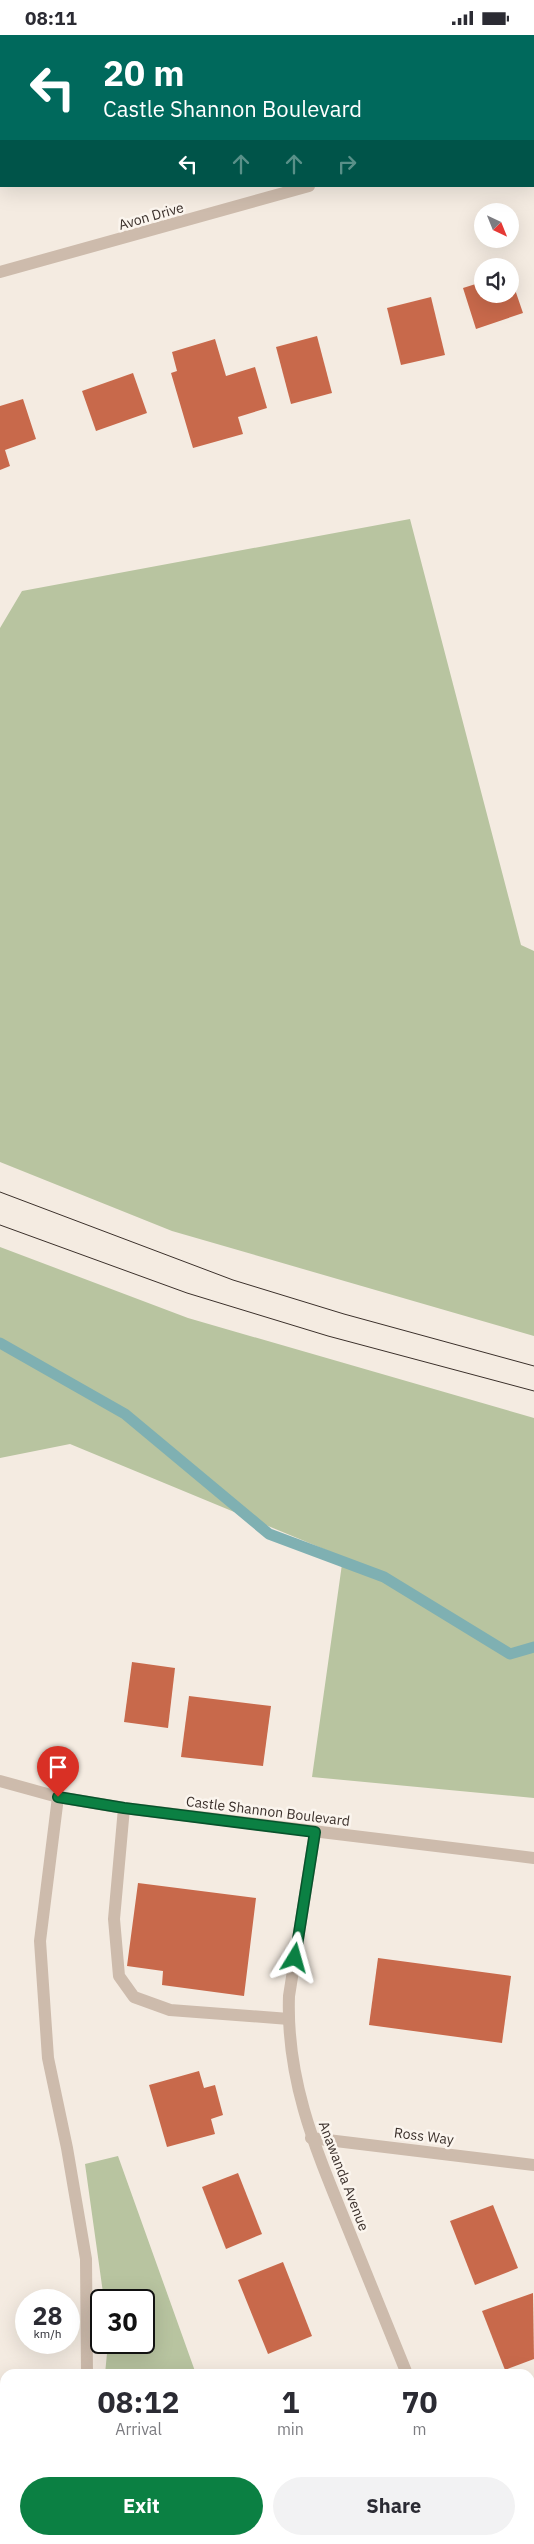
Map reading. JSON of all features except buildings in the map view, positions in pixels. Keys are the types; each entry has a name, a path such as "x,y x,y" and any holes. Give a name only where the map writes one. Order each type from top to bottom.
{"street":[{"name":"Avon Drive","path":"0,272 94,248 306,187"},
{"name":"Castle Shannon Boulevard","path":"0,1781 58,1797 124,1808 534,1858"},
{"path":"58,1797 40,1941 48,2058 68,2148 86,2259 87,2369"},
{"path":"124,1808 114,1919 119,1976 134,1997 170,2010 288,2019"},
{"name":"Anawanda Avenue","path":"315,1832 289,1996 288,2019 293,2068 311,2138 405,2369"},
{"name":"Ross Way","path":"311,2138 534,2165"}],"green space":[{"path":"410,519 521,945 534,951 534,1336 172,1231 0,1162 0,628 22,591"},
{"path":"0,1247 188,1318 534,1418 534,1798 312,1777 343,1557 70,1444 0,1458"},
{"path":"118,2156 194,2369 105,2369 107,2354 155,2354 155,2289 102,2289 85,2164"}],"waterway":[{"path":"0,1343 125,1414 269,1534 384,1577 510,1654 534,1647"}],"tram line":[{"path":"0,1192 233,1280 344,1314 534,1366"},
{"path":"0,1225 187,1293 328,1336 534,1391"}],"route":[{"path":"58,1797 124,1808 315,1832 295,1958"}]}
